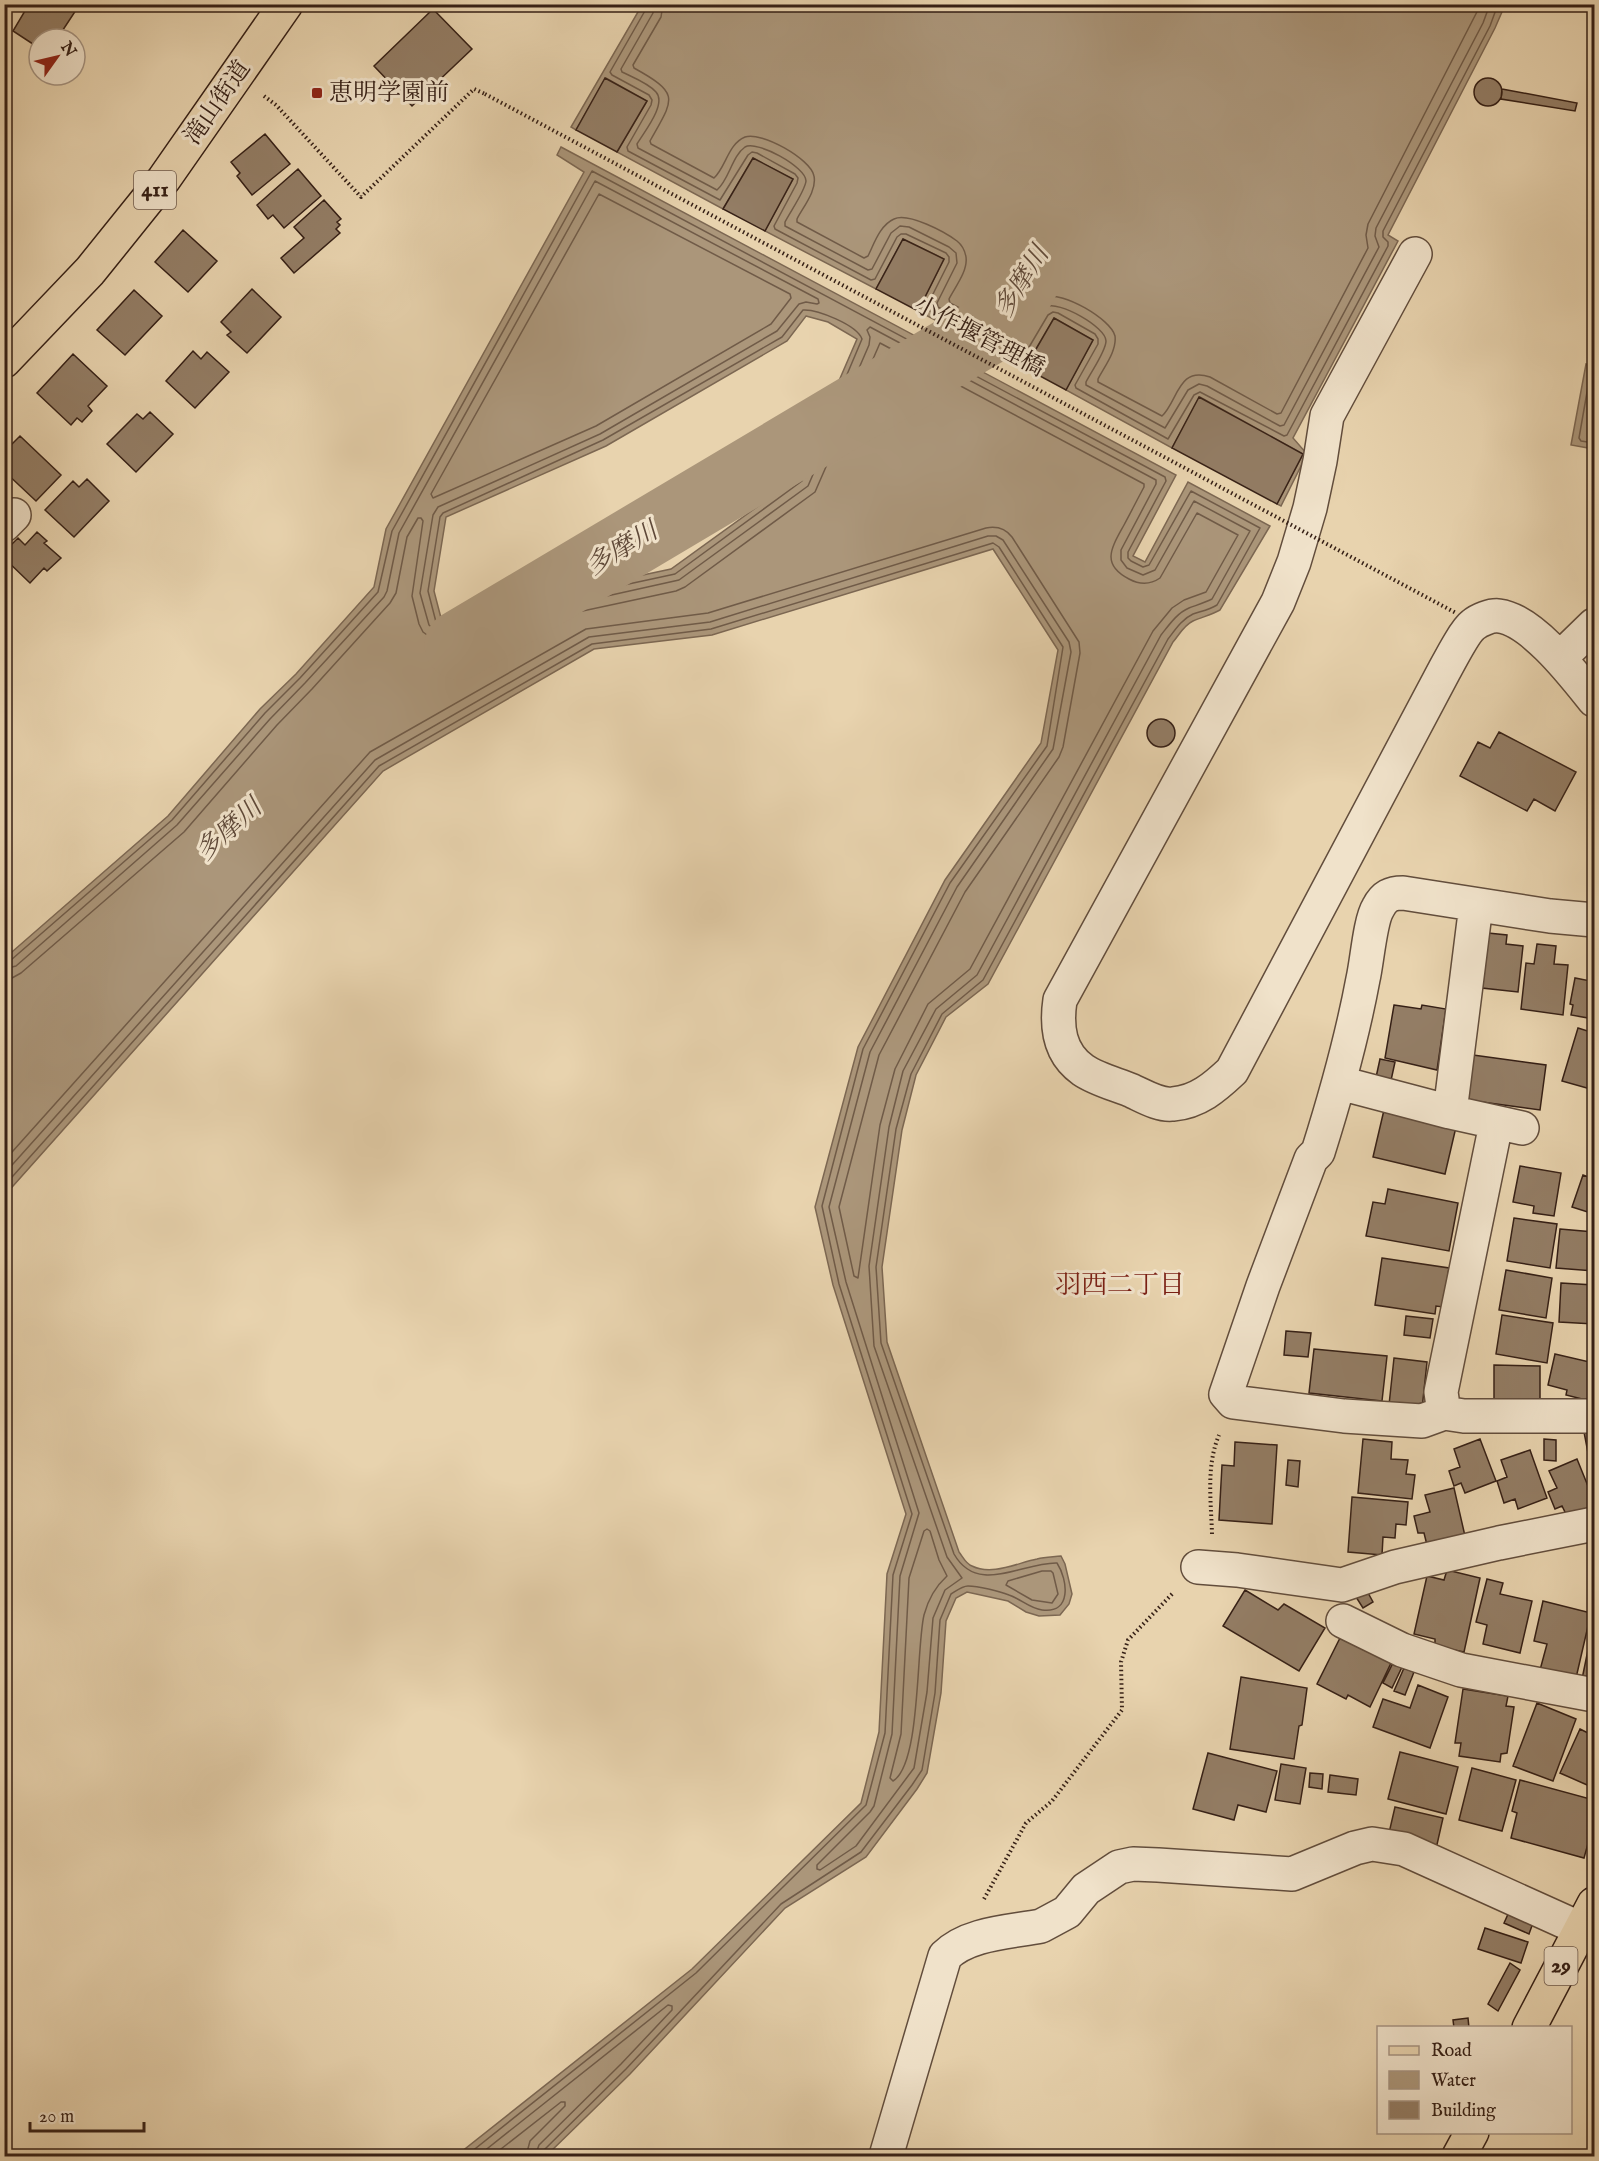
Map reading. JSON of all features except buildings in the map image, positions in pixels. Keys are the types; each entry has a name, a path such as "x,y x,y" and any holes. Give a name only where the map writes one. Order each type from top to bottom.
{"main road":[{"name":"滝山街道","path":"4,361 90,271 164,179 286,4"},
{"name":"29","path":"1530,2026 1588,1916"},
{"path":"1459,2157 1471,2134"}],"street":[{"path":"1415,254 1327,416 1310,508 1294,562 1278,602 1060,1000 1056,1021 1062,1044 1072,1059 1083,1070 1153,1100 1171,1105 1192,1101 1213,1089 1232,1071 1444,671 1472,626 1483,619 1498,616 1518,622 1560,658 1594,699"},
{"path":"1560,658 1594,625"},
{"path":"1594,920 1550,916 1392,893 1383,899 1376,911 1340,1083 1318,1152 1311,1159 1263,1286 1226,1394 1233,1402 1344,1416 1422,1421 1444,1413 1464,1416 1594,1416"},
{"path":"1450,1112 1476,905"},
{"path":"1340,1083 1509,1126 1441,1392 1444,1413"},
{"path":"1198,1567 1237,1570 1342,1585 1395,1568 1499,1543 1594,1524"},
{"path":"1343,1621 1402,1650 1461,1671 1594,1695"},
{"path":"886,2157 945,1956 972,1940 1049,1923 1067,1912 1093,1883 1119,1867 1133,1864 1158,1865 1292,1874 1355,1848 1372,1844 1404,1849 1588,1916"}],"path":[{"name":"小作堰管理橋","path":"238,75 276,105 361,197 474,89 1456,613"},
{"path":"972,1940 985,1895 1026,1823 1052,1801 1122,1710 1121,1662 1128,1640 1198,1567 1208,1549 1212,1534 1210,1483 1212,1451 1233,1402"}],"water":[{"path":"642,5 1505,5 1388,235 1398,241 1293,438 1307,454 1281,506 1277,504 1303,454 1200,397 1172,448 1066,390 1093,340 1054,318 1025,368 918,311 944,259 903,239 876,289 765,231 793,179 753,158 723,209 617,152 647,101 606,78 576,130 571,127"},
{"path":"561,147 1176,475 1133,556 1145,562 1188,482 1270,526 1220,610 1190,623 1173,642 988,984 946,1017 916,1075 902,1130 882,1267 887,1342 959,1552 970,1565 988,1570 1040,1558 1061,1556 1072,1594 1069,1604 1060,1615 1039,1616 1026,1612 1008,1601 967,1592 956,1598 946,1621 941,1693 927,1773 866,1857 785,1908 630,2074 546,2156 456,2156 692,1969 861,1803 879,1732 887,1574 906,1514 833,1285 815,1207 858,1047 945,880 1041,743 1058,650 993,549 712,635 594,649 383,771 5,1195 5,958 168,816 260,709 296,674 374,587 386,529 584,172 557,155","holes":["806,316 828,322 857,339 797,478 671,569 441,618 434,591 446,517 606,446 787,341"]},
{"path":"1586,364 1594,367 1594,449 1571,445"}],"waterway":[{"name":"多摩川","path":"459,645 1002,322 1031,270"}],"place":[{"name":"恵明学園前","path":"317,93"}],"district":[{"name":"羽西二丁目","path":"1120,1285"}]}
